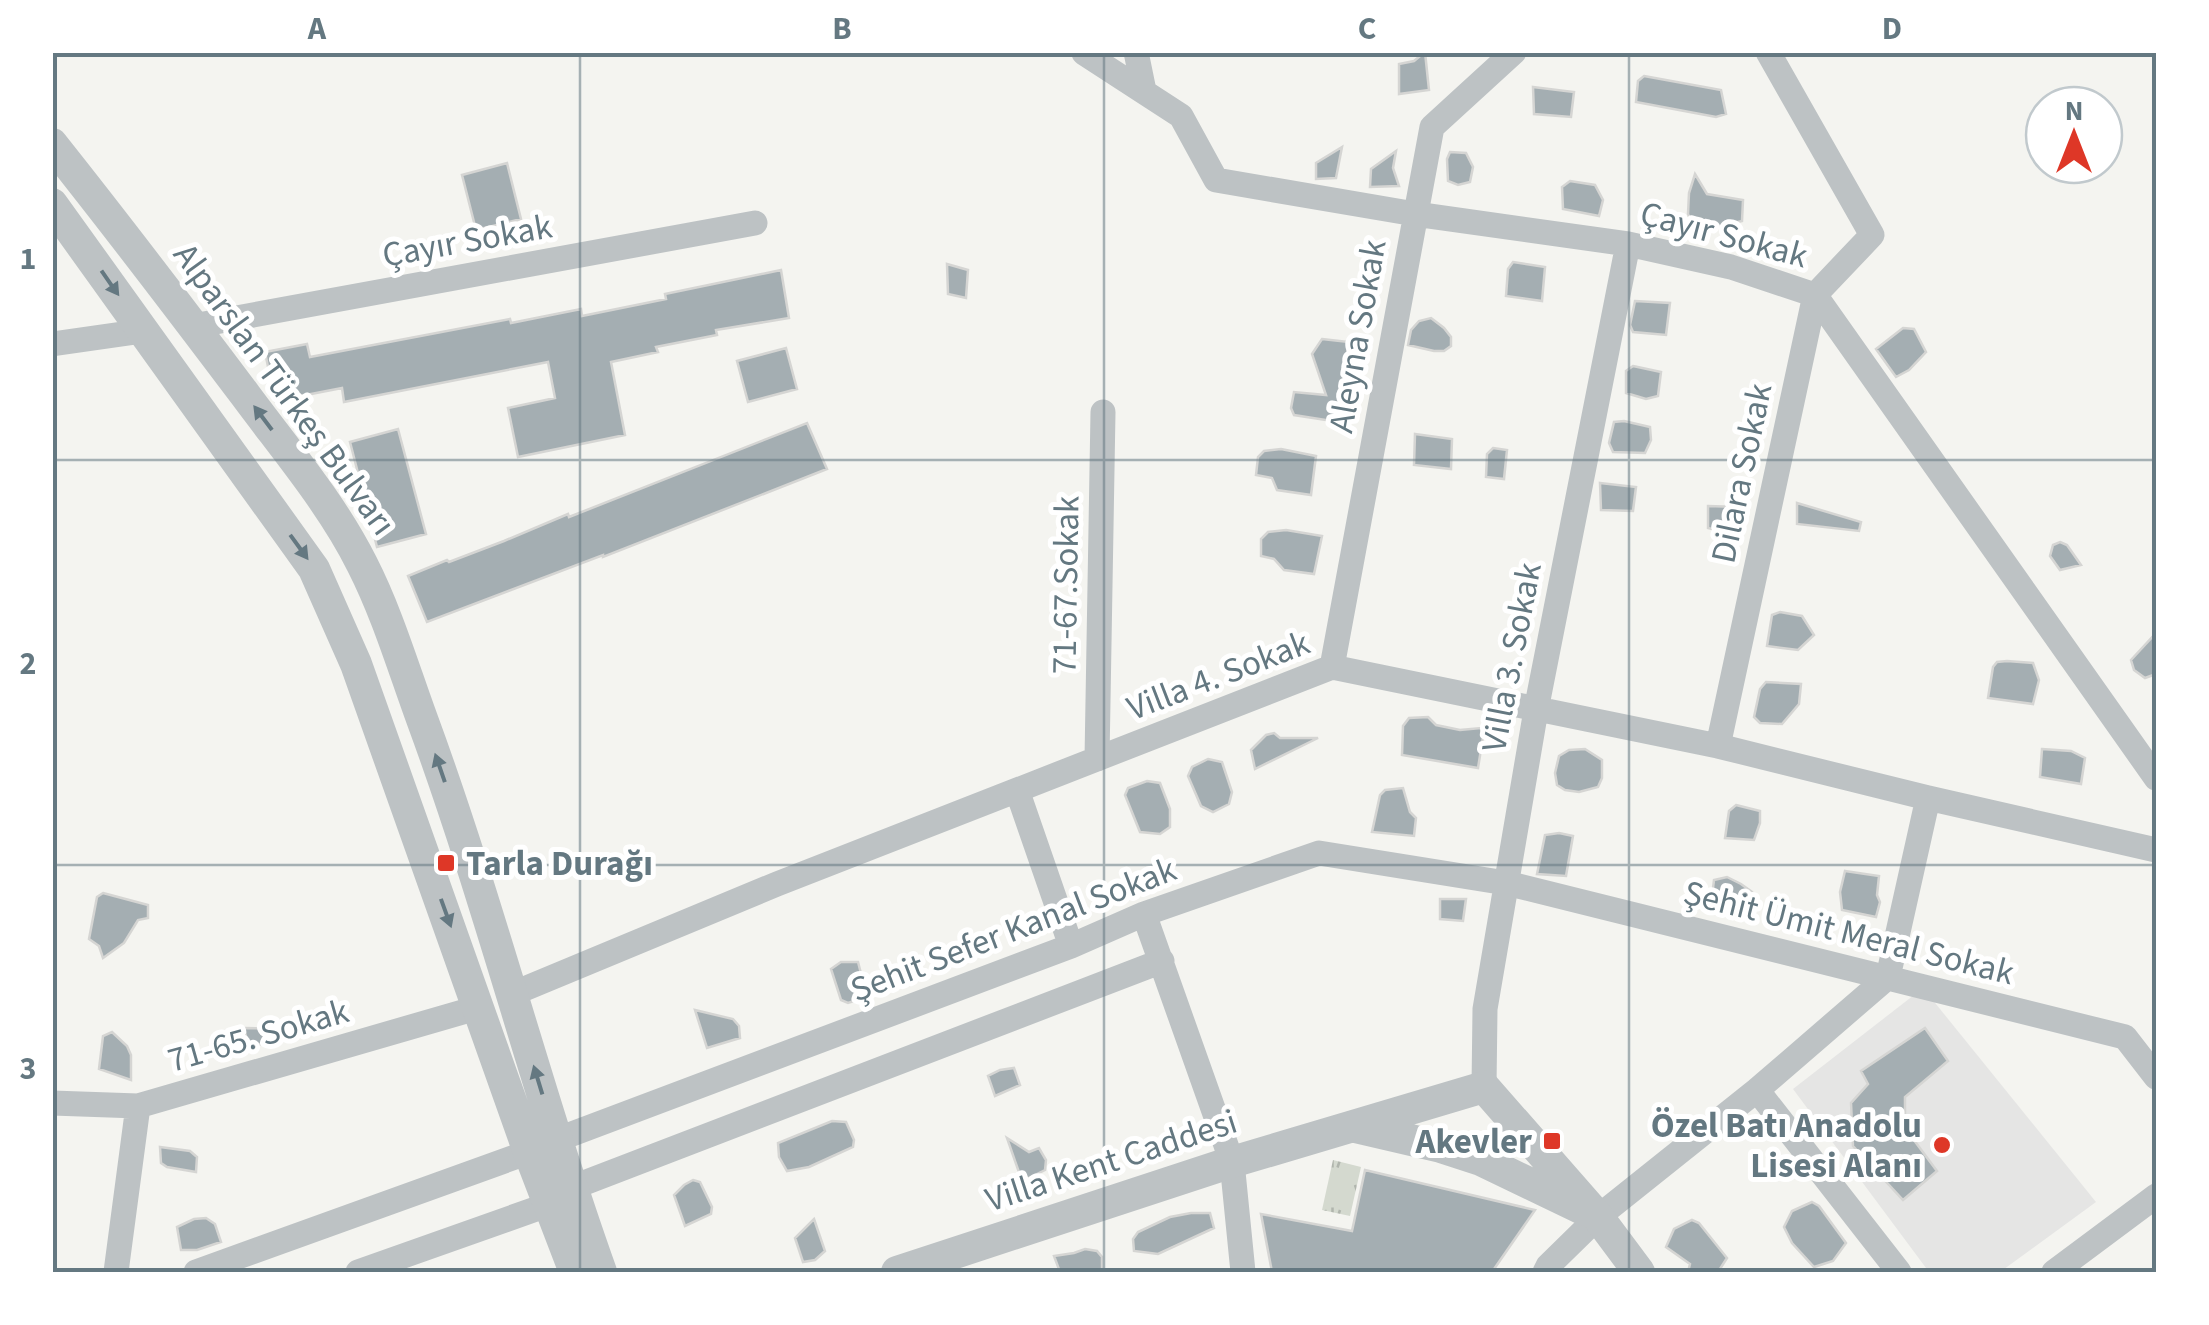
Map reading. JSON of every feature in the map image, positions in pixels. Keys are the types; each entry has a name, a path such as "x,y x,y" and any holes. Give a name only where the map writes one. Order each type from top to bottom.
{"street":[{"path":"1136,52 1144,91"},
{"name":"Aleyna Sokak","path":"1332,667 1432,127 1514,52"},
{"path":"1768,52 1872,234 1815,294"},
{"name":"Çayır Sokak","path":"1084,54 1181,116 1216,180 1415,214 1628,244 1731,267 1815,294 2156,778"},
{"name":"Alparslan Türkeş Bulvarı","path":"52,144 297,464 362,562 436,757 512,994 543,1146"},
{"name":"Alparslan Türkeş Bulvarı","path":"52,204 314,569 356,664 480,1008 543,1146 561,1196 602,1272"},
{"name":"Çayır Sokak","path":"193,326 754,223"},
{"name":"Villa 3. Sokak","path":"1484,1087 1485,1009 1506,883 1628,244"},
{"name":"Dilara Sokak","path":"1718,746 1815,294"},
{"path":"52,344 143,332"},
{"name":"71-67.Sokak","path":"1096,759 1103,412"},
{"name":"Villa 4. Sokak","path":"512,994 778,884 1332,667 1718,746 2156,850"},
{"path":"1017,790 1070,946"},
{"path":"1545,1272 1598,1217 1757,1090 1888,977 1928,798"},
{"name":"Şehit Sefer Kanal Sokak","path":"196,1272 543,1146 1070,946 1144,914 1319,853 1506,883"},
{"name":"Şehit Ümit Meral Sokak","path":"1506,883 2124,1037 2156,1078"},
{"path":"1144,914 1232,1162 1243,1272"},
{"path":"358,1272 1162,961"},
{"name":"71-65. Sokak","path":"52,1103 138,1106 480,1008"},
{"name":"Villa Kent Caddesi","path":"898,1272 1232,1162 1484,1087 1598,1217 1639,1272"},
{"path":"1757,1090 1900,1272"},
{"path":"1435,1101 1441,1147"},
{"path":"116,1272 138,1106"},
{"path":"1481,1160 1511,1118"},
{"name":"Villa Kent Caddesi","path":"1350,1126 1481,1160 1598,1217"},
{"name":"Alparslan Türkeş Bulvarı","path":"561,1196 575,1272"},
{"path":"2054,1272 2156,1196"}],"shaded area":[{"name":"Özel Batı Anadolu Lisesi Alanı","path":"1923,988 2096,1202 2000,1272 1929,1272 1793,1089"}],"green space":[{"path":"1333,1160 1361,1167 1350,1216 1322,1210"}],"building":[{"path":"1425,52 1429,90 1399,94 1399,64 1414,61"},
{"path":"1644,76 1721,90 1726,114 1716,117 1636,102 1638,81"},
{"path":"1533,87 1574,92 1571,117 1534,114"},
{"path":"1342,147 1336,178 1316,179 1316,163"},
{"path":"1396,151 1393,168 1399,186 1370,187 1371,169"},
{"path":"1450,152 1466,153 1473,167 1470,182 1458,185 1448,181"},
{"path":"507,163 521,219 476,230 462,175"},
{"path":"1695,174 1707,194 1743,200 1742,221 1718,227 1691,221 1689,193"},
{"path":"1570,181 1595,185 1603,200 1599,216 1563,209 1562,187"},
{"path":"1513,262 1545,267 1542,301 1506,296 1508,269"},
{"path":"947,264 968,270 966,298 948,294"},
{"path":"781,270 789,318 716,330 717,335 656,347 658,352 611,362 625,435 518,457 508,408 555,398 548,362 344,402 342,388 275,401 265,352 307,344 310,357 510,319 511,323 581,309 582,316"},
{"path":"1635,301 1670,303 1666,335 1633,332 1630,325"},
{"path":"1431,318 1451,337 1451,346 1434,351 1408,345 1411,330 1419,321"},
{"path":"1903,328 1914,329 1926,352 1896,377 1876,349"},
{"path":"1322,339 1349,342 1341,396 1343,408 1336,426 1334,419 1294,415 1291,408 1294,392 1326,395 1312,354"},
{"path":"786,348 797,389 748,402 737,361"},
{"path":"1633,366 1661,372 1658,396 1646,399 1626,393 1626,371"},
{"path":"1614,422 1650,427 1651,440 1645,453 1613,452 1609,443"},
{"path":"807,423 827,469 427,622 408,576"},
{"path":"398,429 426,534 377,547 350,442"},
{"path":"1415,434 1452,439 1451,469 1414,465"},
{"path":"1493,448 1507,450 1504,479 1486,477 1487,454"},
{"path":"1281,449 1316,456 1311,495 1277,490 1272,478 1256,475 1258,457 1264,451"},
{"path":"1600,483 1636,487 1633,511 1601,510"},
{"path":"1797,503 1861,522 1859,531 1797,524"},
{"path":"1708,506 1737,507 1734,529 1725,532 1708,528"},
{"path":"1286,530 1322,536 1314,574 1284,570 1274,559 1261,556 1261,539 1268,532"},
{"path":"2053,545 2067,545 2081,565 2060,570 2050,556"},
{"path":"1780,612 1802,616 1814,635 1798,650 1767,646 1772,615"},
{"path":"2156,633 2156,674 2145,678 2134,670 2131,660"},
{"path":"1997,662 2033,663 2039,680 2033,704 1988,698 1993,667"},
{"path":"1766,682 1801,684 1799,704 1782,724 1760,723 1754,717 1760,689"},
{"path":"1428,717 1436,725 1460,730 1481,728 1478,768 1402,755 1403,726 1409,718"},
{"path":"1274,733 1280,738 1318,738 1255,769 1251,750 1266,735"},
{"path":"1585,749 1602,760 1598,787 1579,792 1565,790 1557,785 1559,756 1569,750"},
{"path":"2042,749 2071,751 2085,758 2081,784 2040,777"},
{"path":"1208,759 1222,762 1232,792 1229,804 1213,812 1201,806 1188,776 1192,767"},
{"path":"1147,781 1160,783 1170,809 1170,827 1160,834 1140,832 1125,795 1128,788"},
{"path":"1403,788 1410,812 1416,818 1414,836 1372,832 1380,795 1385,790"},
{"path":"1736,805 1760,811 1754,840 1725,838 1729,811"},
{"path":"1545,835 1573,836 1566,876 1537,874"},
{"path":"1845,871 1879,876 1876,917 1842,910 1840,892"},
{"path":"1727,877 1752,892 1752,908 1711,904 1714,880"},
{"path":"103,893 148,905 148,918 138,920 124,943 103,958 99,946 89,939 97,897"},
{"path":"1440,899 1466,899 1463,921 1440,919"},
{"path":"841,962 858,962 867,997 848,1003 841,1000 831,969"},
{"path":"695,1010 733,1019 739,1026 740,1038 707,1048"},
{"path":"244,1028 296,1029 249,1049"},
{"path":"1925,1028 1948,1061 1905,1097 1905,1128 1937,1171 1903,1200 1853,1146 1851,1103 1868,1084 1861,1071"},
{"path":"112,1032 131,1055 131,1080 99,1069 103,1036"},
{"path":"1014,1068 1020,1085 995,1096 988,1076"},
{"path":"832,1121 846,1122 853,1147 809,1167 787,1171 779,1157 778,1143"},
{"path":"1007,1138 1029,1152 1039,1148 1046,1160 1045,1170 1021,1178"},
{"path":"160,1147 190,1151 197,1157 196,1172 161,1163"},
{"path":"1365,1170 1535,1210 1492,1272 1272,1272 1261,1214 1352,1231"},
{"path":"693,1180 700,1182 712,1207 711,1214 685,1226 674,1195"},
{"path":"1812,1202 1846,1243 1833,1261 1814,1267 1792,1243 1784,1227 1792,1211"},
{"path":"1210,1213 1214,1228 1158,1254 1134,1251 1133,1239 1138,1232 1170,1217"},
{"path":"206,1218 215,1224 221,1242 197,1250 181,1250 177,1227"},
{"path":"814,1219 825,1251 815,1260 803,1262 795,1238"},
{"path":"1692,1220 1699,1223 1727,1258 1718,1272 1688,1272 1690,1264 1666,1247 1674,1229"},
{"path":"1085,1249 1097,1251 1102,1257 1102,1268 1092,1272 1060,1272 1054,1256"}],"place":[{"name":"Tarla Durağı","path":"446,863"},
{"name":"Akevler","path":"1552,1141"},
{"name":"Özel Batı Anadolu Lisesi Alanı","path":"1942,1145"}]}
